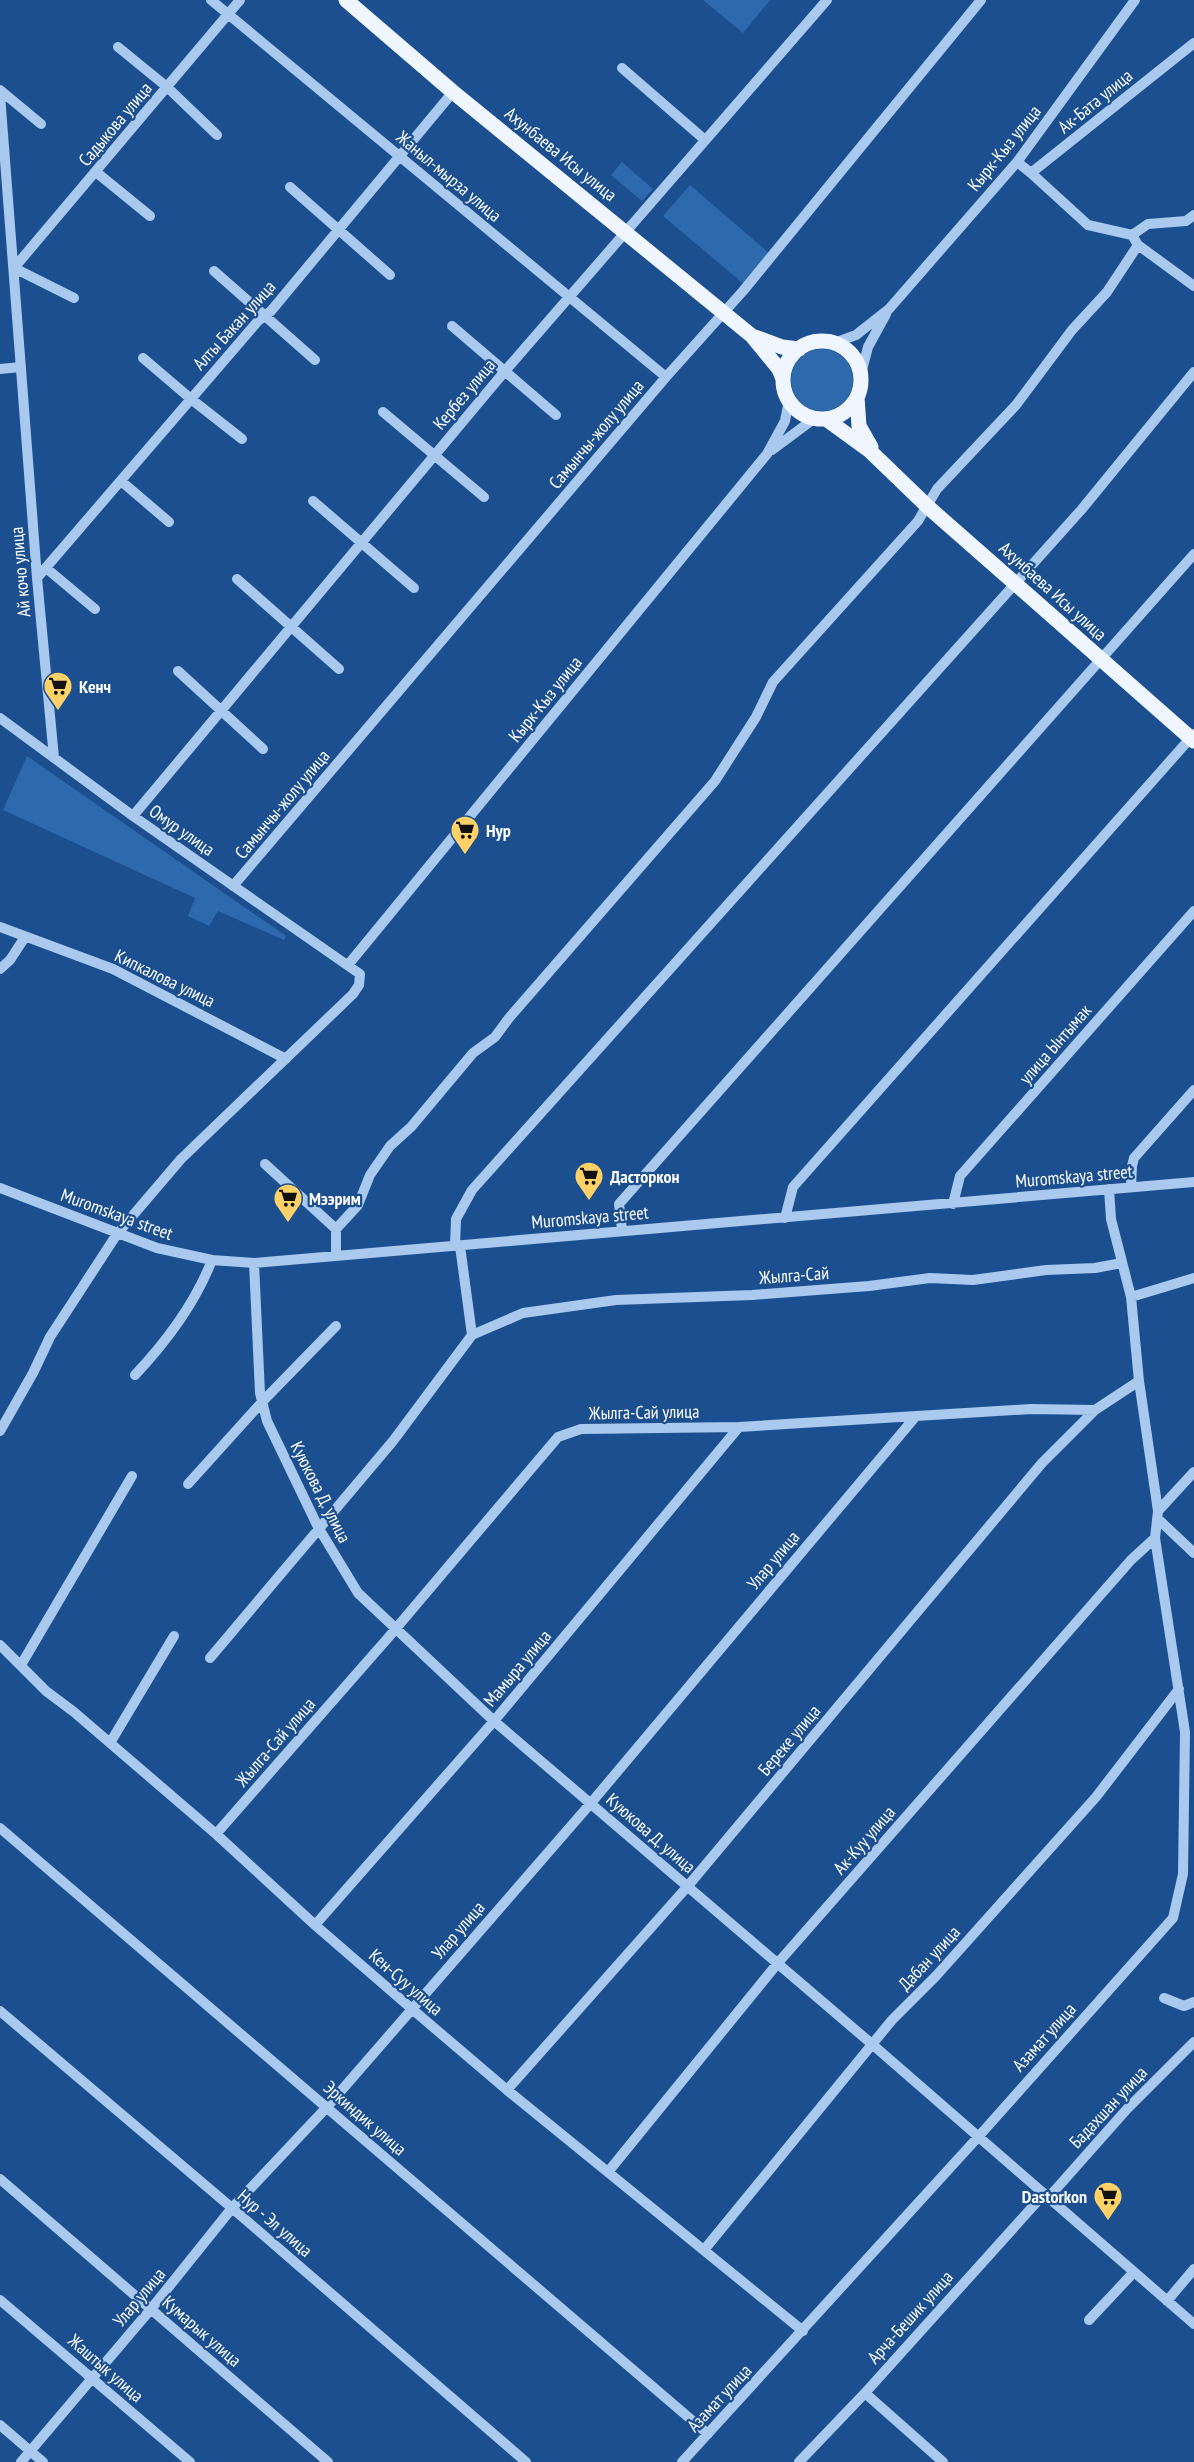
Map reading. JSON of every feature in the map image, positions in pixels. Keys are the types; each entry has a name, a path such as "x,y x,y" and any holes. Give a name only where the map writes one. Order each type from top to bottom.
{"main road":[{"name":"Ахунбаева Исы улица","path":"346,0 453,92 753,336 783,379"},
{"name":"Ахунбаева Исы улица","path":"753,336 774,345 799,349"},
{"path":"816,342 834,343 849,352 857,362 861,374 861,386 857,397 845,411 820,419 801,413 789,400 783,379 788,363 799,349 816,342"},
{"name":"Ахунбаева Исы улица","path":"857,397 859,426 871,447 888,468"},
{"name":"Ахунбаева Исы улица","path":"820,419 857,441 927,506 1193,737"}],"street":[{"name":"Жаныл-мырза улица","path":"211,0 666,377"},
{"name":"Садыкова улица","path":"14,268 240,0"},
{"name":"Кербез улица","path":"133,816 505,371 827,0"},
{"name":"Самынчы-жолу улица","path":"233,886 854,159 936,53 981,0"},
{"name":"Кырк-Кыз улица","path":"834,343 856,335 889,309 1017,162 1135,0"},
{"name":"Ак-Бата улица","path":"1031,173 1194,43"},
{"path":"118,47 167,87 217,135"},
{"path":"622,68 705,140"},
{"path":"0,90 41,124"},
{"name":"Алты Бакан улица","path":"37,578 338,230 453,92"},
{"name":"Ай кочо улица","path":"0,95 37,578 54,758"},
{"path":"1017,162 1088,225 1132,235 1138,245 1194,286"},
{"path":"96,172 150,216"},
{"path":"290,188 390,275"},
{"path":"1132,235 1148,224 1186,221 1194,215"},
{"path":"336,1255 336,1229 358,1205 370,1175 390,1146 411,1127 473,1053 495,1038 509,1018 715,781 756,717 773,682 918,521 937,489 1016,405 1072,330 1107,292 1138,245"},
{"path":"14,268 74,298"},
{"path":"214,271 315,360"},
{"name":"Кырк-Кыз улица","path":"861,374 868,347 889,309"},
{"path":"452,326 555,415"},
{"path":"143,358 242,439"},
{"path":"0,369 21,367"},
{"path":"210,1658 393,1440 472,1335 457,1246 456,1220 472,1190 1082,509 1194,372"},
{"name":"Кырк-Кыз улица","path":"348,965 767,454 786,421 789,400"},
{"path":"383,412 484,497"},
{"name":"Кырк-Кыз улица","path":"767,454 820,419"},
{"path":"121,481 169,522"},
{"path":"313,501 414,588"},
{"path":"622,1230 619,1204 1194,554"},
{"path":"46,568 95,609"},
{"path":"237,579 339,669"},
{"path":"178,671 262,749"},
{"name":"Омур улица","path":"0,718 133,816 348,965"},
{"path":"785,1218 793,1187 1193,737"},
{"name":"улица Ынтымак","path":"953,1204 960,1176 1194,912"},
{"name":"Кипкалова улица","path":"0,927 113,969 286,1059"},
{"path":"0,969 10,960 25,937"},
{"path":"0,1431 33,1373 50,1337 117,1234 181,1159 353,994 359,985 360,974 348,965"},
{"path":"1131,1187 1134,1158 1194,1090"},
{"path":"265,1164 336,1229"},
{"name":"Muromskaya street","path":"0,1188 157,1248 212,1260 254,1263 1194,1182"},
{"name":"Азамат улица","path":"682,2462 803,2331 1173,1918 1183,1874 1185,1732 1155,1538 1158,1515 1139,1382 1131,1297 1112,1219 1108,1189"},
{"path":"135,1375 200,1290 212,1260"},
{"name":"Куюкова Д. улица","path":"254,1263 260,1393 267,1421 318,1527 358,1593 494,1721 979,2136 1194,2324"},
{"name":"Жылга-Сай","path":"472,1335 523,1313 592,1303 689,1296 752,1295 869,1286 930,1278 973,1280 1046,1270 1095,1268 1122,1263"},
{"path":"1131,1297 1194,1278"},
{"path":"188,1484 262,1402 336,1326"},
{"path":"1095,1410 1139,1382"},
{"name":"Жылга-Сай улица","path":"216,1834 395,1629 558,1437 581,1429 739,1427 1031,1409 1095,1410"},
{"name":"Береке улица","path":"507,2090 687,1887 1042,1463 1095,1410"},
{"name":"Улар улица","path":"21,2462 151,2309 232,2208 327,2107 591,1803 916,1416"},
{"name":"Мамыра улица","path":"315,1925 494,1721 739,1427"},
{"path":"1194,1472 1158,1515 1194,1553"},
{"path":"21,1665 132,1476"},
{"name":"Ак-Куу улица","path":"608,2172 777,1964 1131,1560 1155,1538"},
{"path":"110,1743 174,1636"},
{"name":"Кен-Суу улица","path":"0,1645 46,1691 216,1834 315,1925 412,2009 507,2090 803,2331"},
{"name":"Дабан улица","path":"704,2250 892,2020 936,1976 1096,1797 1179,1689"},
{"name":"Эркиндик улица","path":"0,1828 708,2434"},
{"path":"1164,1998 1184,2006 1194,2002"},
{"name":"Нур - Эл улица","path":"0,2011 526,2462"},
{"name":"Бадахшан улица","path":"1047,2196 1127,2109 1194,2042"},
{"name":"Кумарык улица","path":"0,2179 328,2462"},
{"name":"Арча-Бешик улица","path":"799,2462 1047,2196"},
{"path":"1167,2301 1194,2269"},
{"path":"1089,2320 1134,2271"},
{"name":"Жаштык улица","path":"0,2300 190,2462"},
{"path":"865,2393 943,2462"},
{"path":"0,2425 43,2462"}],"shaded area":[{"path":"703,0 770,0 743,33"},
{"path":"622,162 653,189 642,201 611,175"},
{"path":"690,185 770,254 745,285 663,216"},
{"path":"816,349 828,349 844,358 851,368 853,380 851,392 844,402 828,411 816,411 805,406 796,397 791,386 791,374 796,363 805,354"},
{"path":"27,756 286,936 284,940 218,911 209,926 188,916 195,898 3,810"}],"place":[{"name":"Кенч","path":"58,712"},
{"name":"Нур","path":"465,856"},
{"name":"Дасторкон","path":"589,1202"},
{"name":"Мээрим","path":"288,1224"},
{"name":"Dastorkon","path":"1108,2222"}]}
